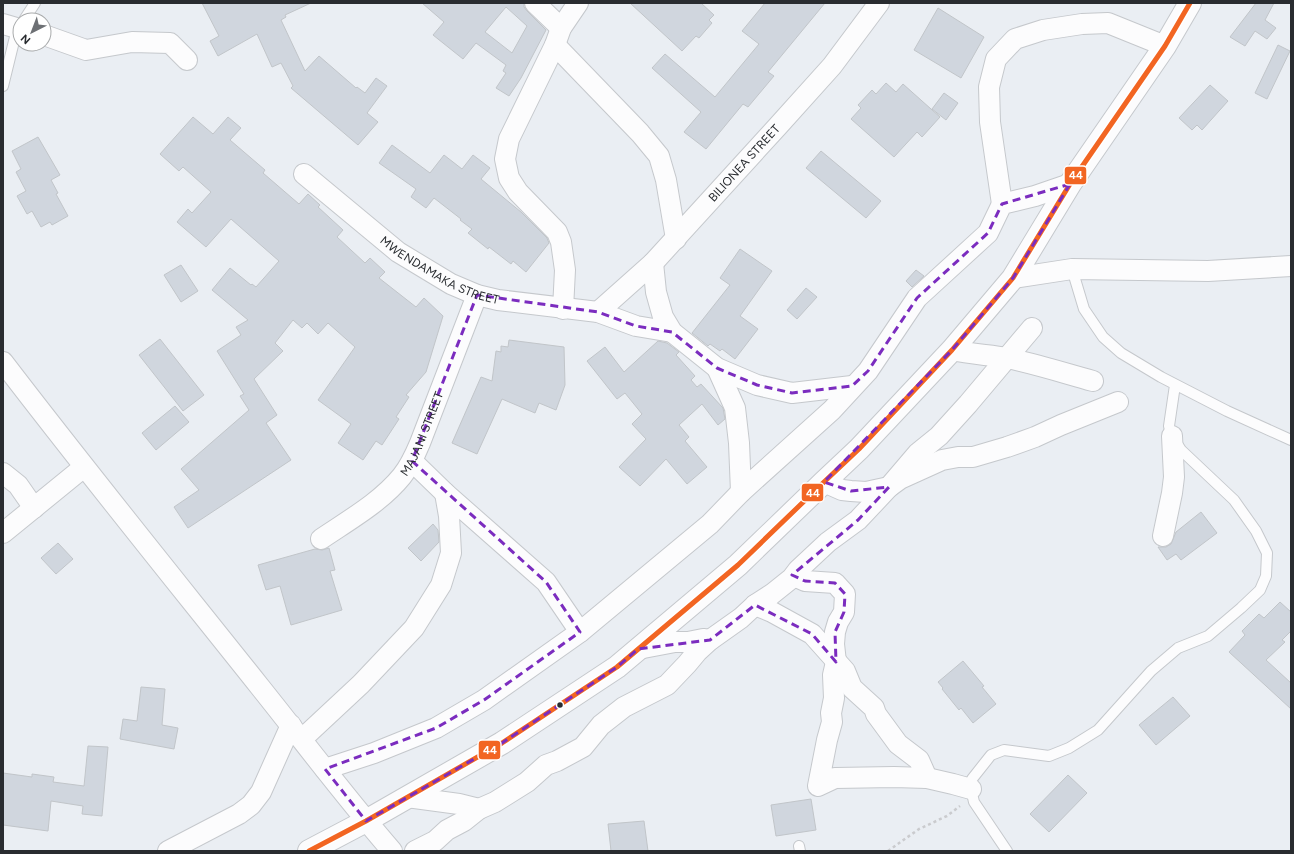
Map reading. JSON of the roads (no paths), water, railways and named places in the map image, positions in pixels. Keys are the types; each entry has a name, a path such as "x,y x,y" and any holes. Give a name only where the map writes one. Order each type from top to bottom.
{"highway":[{"path":"310,851 366,821 502,743 617,666 738,565 859,449 952,350 1013,278 1070,184 1164,46 1190,3"}],"street":[{"path":"535,3 558,37 659,156 666,180 676,239"},
{"path":"563,309 565,270 561,242 557,232 508,178 505,159 509,139 558,37 578,3"},
{"name":"BILIONEA STREET","path":"598,312 653,263 676,239 832,66 878,3"},
{"path":"325,769 374,754 436,728 484,700 580,632 710,524 741,492 832,410 852,386 868,371 917,298 988,234 1002,204 990,122 989,87 996,59 1015,39 1043,30 1082,24 1108,23 1164,46"},
{"path":"52,38 86,50 132,42 170,44 187,60"},
{"name":"MWENDAMAKA STREET","path":"304,174 398,252 450,284 477,295 498,300 598,312 636,326 672,332"},
{"path":"1002,204 1035,196 1070,184"},
{"path":"653,263 656,292 663,317 672,332 717,368 757,385 792,393 852,386"},
{"path":"1013,278 1072,268 1208,271 1291,266"},
{"name":"MAJANI STREET","path":"321,539 379,499 402,476 412,461 477,295"},
{"path":"415,851 435,841 447,830 479,809 495,802 527,782 546,765 557,761 583,747 600,725 624,708 667,685 688,664 696,652 741,618 755,605 772,594 794,576 798,570 828,542 858,520 889,488 918,453 939,436 1032,328"},
{"path":"952,350 1035,364 1093,380"},
{"path":"3,362 84,467 366,821 392,851"},
{"path":"717,368 735,408 739,443 741,492"},
{"path":"824,482 842,490 851,491 866,492 889,488 900,479 942,460 958,456 973,457 1007,447 1035,437 1118,402"},
{"path":"1163,536 1174,476 1172,436"},
{"path":"412,461 445,493 546,582 580,632"},
{"path":"3,533 84,467"},
{"path":"3,474 18,485 34,508"},
{"path":"168,851 239,814 251,805 262,792 296,732 361,684 414,628 441,585 451,553 449,516 445,493"},
{"path":"794,576 805,581 835,583 845,594 844,612 838,622 834,644 836,662 833,675 834,698 830,713 832,722 818,786 835,778 894,777 926,778 971,789"},
{"path":"755,605 772,612 812,634 845,671 852,688 874,708 876,714 898,744 919,760 926,778"},
{"path":"638,649 675,642 688,642 703,639 710,640"},
{"path":"407,797 459,804 479,809"}],"lane":[{"path":"29,12 35,3"},
{"path":"3,86 12,49"},
{"path":"1072,268 1084,309 1103,337 1120,352 1175,385 1227,412 1291,440"},
{"path":"1007,851 974,802 971,789 972,779 991,755 1004,750 1049,756 1069,748 1098,730 1151,671 1178,648 1208,636 1260,590 1266,576 1267,553 1256,531 1234,500 1181,450 1172,436 1169,426 1175,385"}]}
